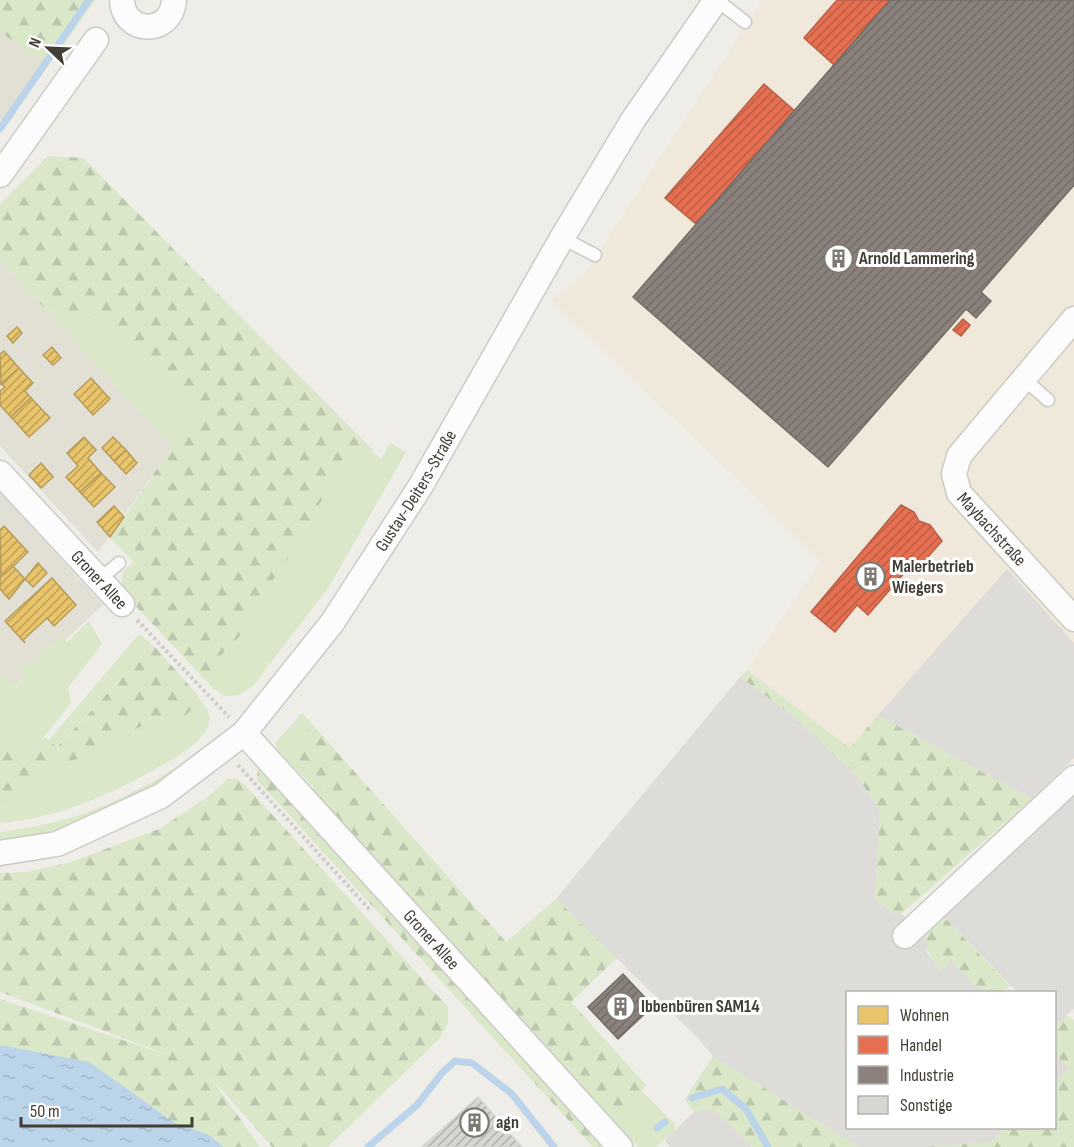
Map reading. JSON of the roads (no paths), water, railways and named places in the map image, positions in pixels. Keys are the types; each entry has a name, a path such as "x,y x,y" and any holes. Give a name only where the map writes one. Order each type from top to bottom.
{"street":[{"path":"122,0 124,12 128,18 135,24 151,27 165,21 174,7 174,0"},
{"name":"Gustav-Deiters-Straße","path":"0,853 57,844 161,796 244,732 332,623 420,487 562,237 633,120 717,0"},
{"path":"0,175 96,40"},
{"name":"Maybachstraße","path":"1074,320 959,456 954,474 959,493 1074,619"},
{"name":"Groner Allee","path":"0,473 122,604"},
{"name":"Groner Allee","path":"244,732 620,1147"},
{"path":"905,936 1074,778"}],"lane":[{"path":"717,0 745,22"},
{"path":"562,237 595,255"},
{"path":"1024,379 1048,400"},
{"path":"99,580 119,563"}],"water":[{"path":"0,1045 89,1062 175,1123 209,1135 224,1147 0,1147"}],"waterway":[{"path":"0,129 89,0"},
{"path":"368,1147 417,1105 442,1073 455,1061 472,1063 512,1094 554,1147"},
{"path":"692,1098 722,1089 746,1109 768,1147"},
{"path":"657,1128 665,1122"}],"place":[{"name":"Arnold Lammering","path":"838,258"},
{"name":"Malerbetrieb Wiegers","path":"871,576"},
{"name":"Ibbenbüren SAM14","path":"620,1006"},
{"name":"agn","path":"475,1122"}]}
